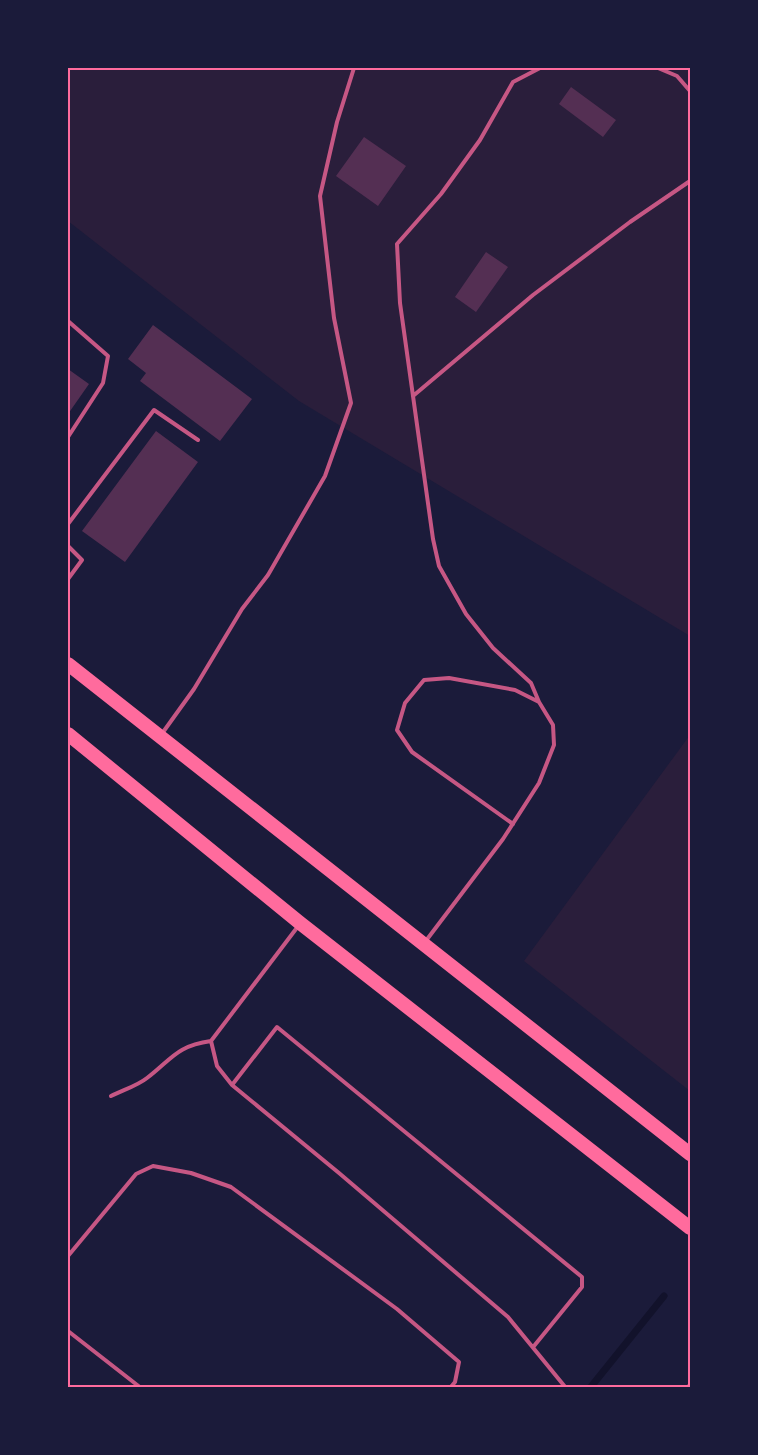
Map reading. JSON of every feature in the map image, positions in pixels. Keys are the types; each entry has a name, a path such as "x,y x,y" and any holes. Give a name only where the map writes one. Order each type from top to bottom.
{"highway":[{"path":"68,664 690,1154"},
{"path":"68,734 300,923 690,1228"}],"lane":[{"path":"160,736 194,689 242,609 268,575 324,476 351,403 334,318 320,196 337,122 354,68"},
{"path":"424,944 513,824 539,783 554,745 553,725 539,702 531,683 494,648 466,614 439,566 433,539 400,303 397,244 441,194 480,140 513,82 540,68"},
{"path":"658,68 678,76 690,92"},
{"path":"413,396 533,295 630,222 690,181"},
{"path":"68,321 108,356 103,383 68,437"},
{"path":"68,524 154,410 198,440"},
{"path":"68,546 82,560 68,579"},
{"path":"513,824 412,752 397,730 405,704 424,680 449,678 515,690 539,702"},
{"path":"111,1096 146,1079 172,1055 193,1044 211,1041 300,923"},
{"path":"232,1085 277,1026 582,1277 582,1288 534,1346"},
{"path":"211,1041 217,1066 232,1085 508,1316 544,1358 566,1388"},
{"path":"68,1256 136,1174 153,1166 191,1173 231,1187 397,1308 459,1362 455,1382 450,1388"},
{"path":"68,1331 141,1388"}],"shaded area":[{"path":"68,68 690,68 690,636 299,401 68,221"},
{"path":"690,735 690,1091 524,961"}],"building":[{"path":"571,87 616,120 603,137 559,104"},
{"path":"364,137 406,166 378,206 336,176"},
{"path":"486,252 508,267 476,312 455,297"},
{"path":"153,325 252,399 220,441 140,381 146,373 128,359"},
{"path":"68,369 89,384 68,414"},
{"path":"156,431 198,462 125,562 82,531"}],"waterway":[{"path":"590,1388 664,1296"}]}
